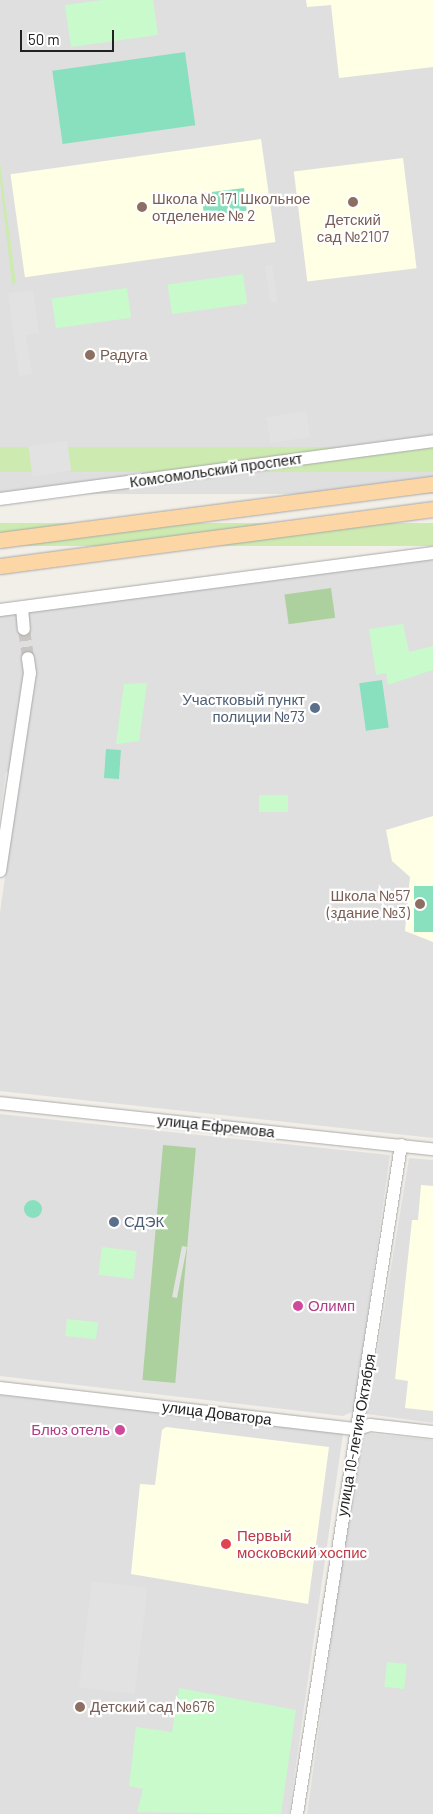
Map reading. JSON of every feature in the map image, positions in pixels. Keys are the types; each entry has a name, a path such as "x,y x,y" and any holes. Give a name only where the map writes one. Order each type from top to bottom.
{"main road":[{"path":"0,540 433,484"},
{"path":"0,566 433,509"}],"street":[{"name":"Комсомольский проспект","path":"0,500 433,441"},
{"path":"0,610 433,553"},
{"path":"22,608 24,629"},
{"path":"0,871 30,673 28,658"},
{"name":"улица Ефремова","path":"0,1103 433,1149"},
{"name":"улица 10-летия Октября","path":"298,1814 401,1145"},
{"name":"улица Доватора","path":"0,1388 357,1429 370,1425 433,1432"}],"shaded area":[{"path":"0,0 433,0 433,494 0,494"},
{"path":"306,0 433,0 433,67 339,78 331,5 307,7"},
{"name":"Школа № 171 Школьное отделение № 2","path":"261,139 275,242 25,277 10,174"},
{"name":"Детский сад №2107","path":"403,158 417,268 307,282 294,171"},
{"path":"272,265 277,302 270,303 265,266"},
{"path":"33,290 39,333 26,335 32,374 19,376 8,293"},
{"path":"306,411 310,437 271,443 266,417"},
{"path":"67,441 71,471 33,476 28,446"},
{"path":"433,556 433,1138 0,1091 0,913 19,774 6,772 0,816 0,614"},
{"name":"Школа №57 (здание №3)","path":"433,816 433,942 405,931 410,877 392,861 386,830"},
{"path":"0,1114 390,1155 354,1411 343,1416 0,1376"},
{"path":"409,1158 433,1160 433,1423 367,1414"},
{"path":"421,1185 433,1186 433,1411 405,1408 408,1381 395,1379 412,1220 418,1220"},
{"path":"182,1246 187,1247 177,1298 172,1297"},
{"path":"0,1395 343,1433 289,1814 0,1814"},
{"name":"Первый московский хоспис","path":"166,1427 329,1447 308,1604 131,1574 140,1484 155,1485 162,1430"},
{"path":"365,1433 433,1440 433,1814 307,1814 359,1439"},
{"path":"92,1581 148,1588 135,1694 79,1687"}],"green space":[{"path":"103,0 153,0 158,35 71,47 65,5"},
{"path":"185,52 195,125 63,144 52,71"},
{"path":"0,162 16,283 12,284 0,180"},
{"path":"244,188 247,211 204,216 201,193"},
{"path":"243,274 247,304 172,314 168,285"},
{"path":"127,288 131,318 56,328 52,299"},
{"path":"0,447 433,447 433,472 0,472"},
{"path":"0,523 433,523 433,546 0,546"},
{"path":"331,588 335,618 289,624 284,595"},
{"path":"403,624 409,652 433,646 433,670 388,685 386,673 376,675 369,629"},
{"path":"382,680 389,728 366,731 359,683"},
{"path":"147,683 139,741 116,744 124,684"},
{"path":"106,749 121,750 119,779 104,778"},
{"path":"259,795 288,795 288,812 259,812"},
{"path":"414,886 433,886 433,932 414,932"},
{"path":"163,1145 196,1148 175,1383 142,1380"},
{"path":"29,1200 37,1200 42,1205 40,1216 29,1218 24,1213 24,1205"},
{"path":"102,1247 137,1251 133,1279 99,1275"},
{"path":"67,1319 98,1322 96,1339 65,1336"},
{"path":"387,1662 407,1664 404,1689 384,1687"},
{"path":"179,1688 296,1710 281,1814 137,1812 143,1789 129,1786 136,1727 172,1732"}],"tunnel":[{"path":"24,629 28,658"}],"place":[{"name":"Детский сад №2107","path":"353,202"},
{"name":"Школа № 171 Школьное отделение № 2","path":"142,207"},
{"name":"Радуга","path":"90,355"},
{"name":"Участковый пункт полиции №73","path":"315,708"},
{"name":"Школа №57 (здание №3)","path":"420,904"},
{"name":"СДЭК","path":"114,1222"},
{"name":"Олимп","path":"298,1306"},
{"name":"Блюз отель","path":"120,1430"},
{"name":"Первый московский хоспис","path":"226,1544"},
{"name":"Детский сад №676","path":"80,1707"}]}
